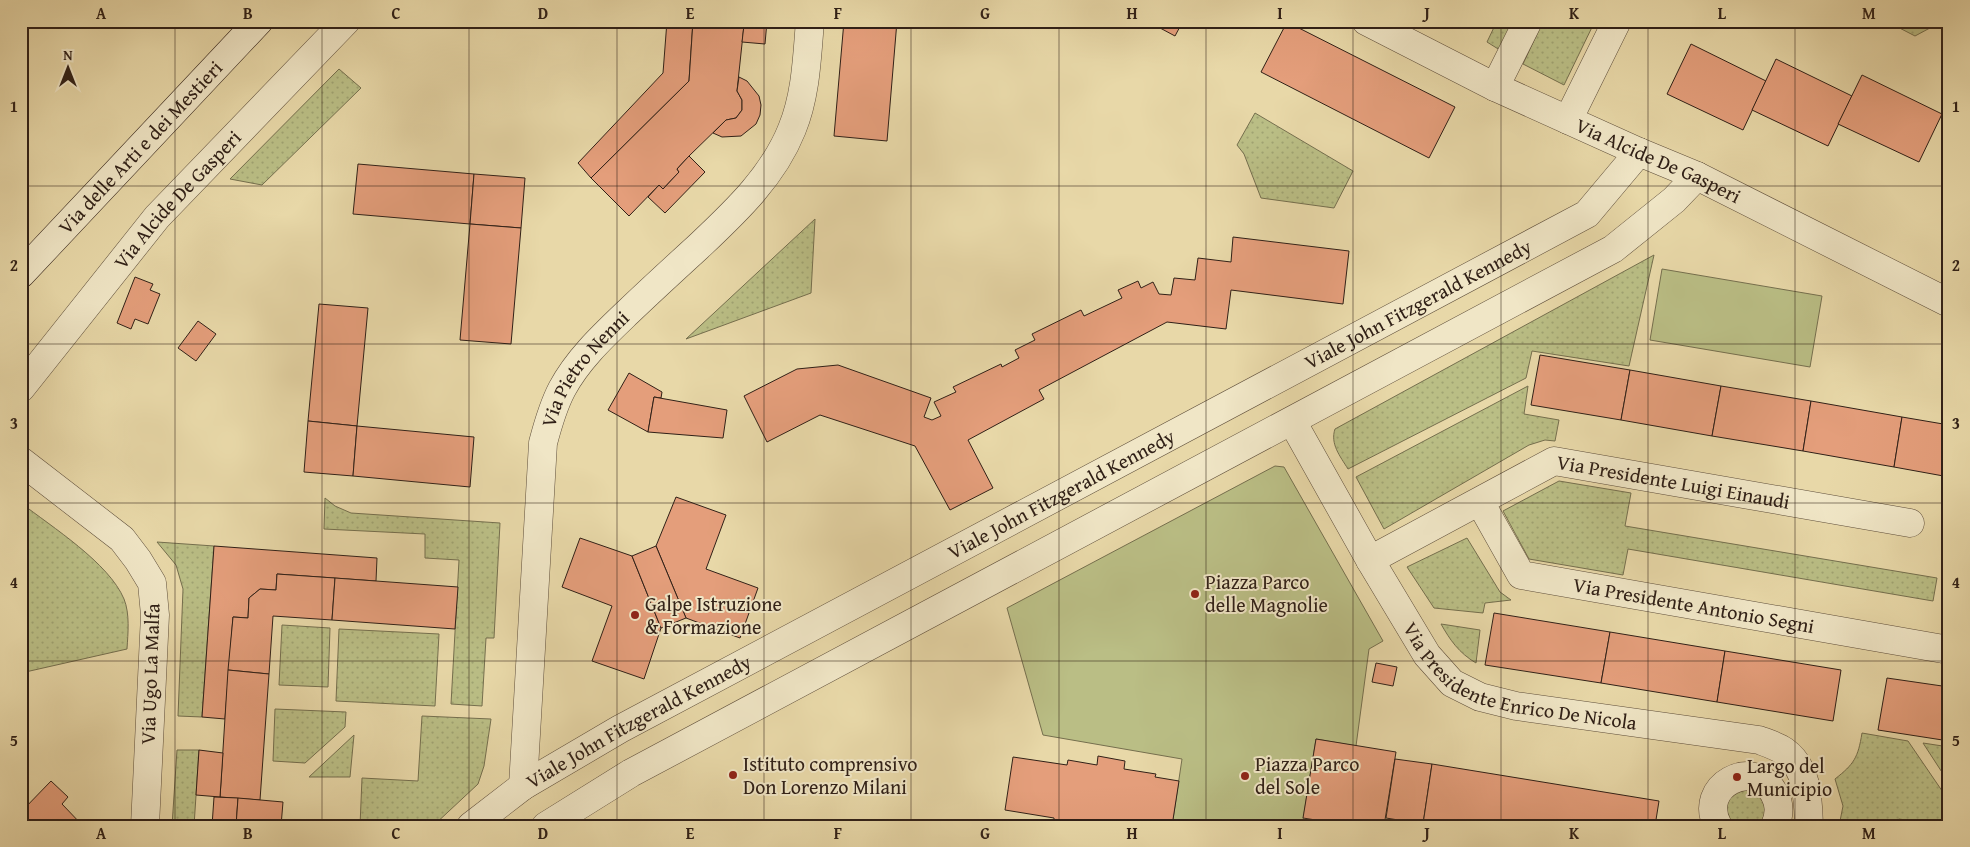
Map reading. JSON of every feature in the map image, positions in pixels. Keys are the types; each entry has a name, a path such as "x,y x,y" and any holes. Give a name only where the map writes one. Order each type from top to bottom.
{"street":[{"name":"Via delle Arti e dei Mestieri","path":"21,274 259,21"},
{"name":"Via Alcide De Gasperi","path":"21,388 157,218 346,21"},
{"name":"Via Pietro Nenni","path":"523,786 543,443 550,415 562,388 582,360 606,333 734,212 758,186 777,158 792,130 802,99 810,21"},
{"name":"Via Alcide De Gasperi","path":"1366,21 1495,87 1697,176 1949,303"},
{"path":"1495,87 1528,21"},
{"path":"1568,120 1617,21"},
{"name":"Viale John Fitzgerald Kennedy","path":"471,826 523,786 620,729 1587,214 1639,152"},
{"name":"Viale John Fitzgerald Kennedy","path":"546,826 631,773 1292,422 1613,249 1674,200 1697,176"},
{"name":"Via Presidente Enrico De Nicola","path":"1292,422 1370,560 1428,655 1452,683 1480,697 1516,706 1759,740 1784,751 1802,772 1808,798 1809,826"},
{"name":"Via Ugo La Malfa","path":"21,461 122,539 152,583 154,615 144,826"},
{"name":"Via Presidente Luigi Einaudi","path":"1370,560 1554,461 1910,523"},
{"name":"Via Presidente Antonio Segni","path":"1480,502 1521,575 1949,650"},
{"path":"1718,826 1714,819 1712,806 1716,794 1724,784 1736,777 1749,776 1761,779 1772,788 1778,800 1779,812 1775,826"}],"green space":[{"path":"1497,21 1518,21 1503,52 1487,42"},
{"path":"1543,21 1595,21 1564,85 1523,64"},
{"path":"1886,21 1943,21 1915,36"},
{"path":"339,69 361,88 262,185 230,179"},
{"path":"1255,113 1353,171 1334,208 1261,198 1244,154 1237,145"},
{"path":"815,219 811,293 686,339"},
{"path":"1654,255 1629,366 1532,351 1526,378 1348,469 1335,445 1335,429"},
{"path":"1662,269 1822,296 1810,367 1650,340"},
{"path":"1528,386 1524,414 1559,420 1555,441 1545,440 1529,445 1384,529 1356,477"},
{"name":"Piazza Parco delle Magnolie","path":"1275,466 1284,467 1383,641 1369,649 1356,746 1316,739 1302,826 1172,826 1182,759 1043,735 1007,608"},
{"path":"1559,481 1631,493 1625,526 1937,578 1933,601 1628,549 1623,575 1529,559 1503,511"},
{"path":"325,498 335,506 351,513 500,523 494,638 486,638 482,706 451,704 459,560 425,558 425,534 324,529"},
{"path":"21,503 78,546 106,572 117,586 124,599 127,611 127,649 21,673"},
{"path":"1467,538 1500,592 1511,600 1485,603 1483,613 1434,608 1407,567"},
{"path":"157,542 214,546 202,717 178,716 183,589 176,565"},
{"path":"1441,624 1480,630 1476,663 1456,646"},
{"path":"282,625 330,628 328,687 279,685"},
{"path":"339,629 439,634 435,706 336,701"},
{"path":"275,709 346,712 345,727 305,763 273,761"},
{"path":"422,716 491,719 484,766 478,784 433,826 360,826 362,778 418,781"},
{"path":"1862,733 1908,741 1949,801 1947,826 1899,819 1889,826 1839,826 1843,806 1835,779 1847,769 1857,755"},
{"path":"354,735 350,777 309,777"},
{"path":"1923,743 1949,747 1949,783"},
{"path":"177,750 199,750 194,826 172,826"},
{"path":"1747,790 1762,800 1765,809 1764,815 1758,826 1734,826 1726,815 1727,804 1734,795"}],"building":[{"path":"667,21 693,21 689,81 591,178 578,163 663,73"},
{"path":"693,21 747,21 747,26 744,25 737,91 742,100 742,110 736,118 726,120 677,169 679,172 663,189 659,185 629,216 591,178 689,81"},
{"path":"747,21 767,21 765,44 742,42 744,25 747,26"},
{"path":"844,21 897,21 887,141 834,136"},
{"path":"1147,21 1183,21 1175,36"},
{"path":"1287,22 1455,107 1429,158 1261,72"},
{"path":"1691,44 1766,81 1743,130 1667,94"},
{"path":"1776,59 1852,96 1828,146 1752,110"},
{"path":"1862,75 1942,114 1919,162 1838,124"},
{"path":"739,77 747,81 759,96 761,105 760,115 756,124 741,136 722,137 713,133 726,120 736,118 742,110 742,100 737,91"},
{"path":"689,156 705,172 665,213 648,197 659,185 663,189 679,172 677,169"},
{"path":"358,164 474,174 470,224 353,214"},
{"path":"474,174 525,178 521,228 470,224"},
{"path":"470,224 521,228 511,344 460,340"},
{"path":"1233,237 1349,251 1343,304 1231,290 1226,329 1167,322 1039,390 1044,399 968,440 993,488 950,510 915,446 820,415 767,442 744,396 797,369 838,365 931,398 924,417 932,420 941,416 934,402 956,392 953,387 1001,364 1002,367 1019,358 1015,350 1035,340 1032,334 1081,310 1084,316 1122,298 1118,290 1138,281 1141,288 1153,282 1159,294 1171,295 1174,278 1195,280 1198,258 1231,262"},
{"path":"135,277 153,284 150,290 160,294 148,324 135,319 131,329 117,323"},
{"path":"319,304 368,308 357,426 308,421"},
{"path":"198,321 216,334 196,361 178,348"},
{"path":"1540,355 1630,370 1621,420 1531,405"},
{"path":"1630,370 1721,386 1712,436 1621,420"},
{"path":"629,373 662,392 661,398 654,397 648,432 608,410"},
{"path":"1721,386 1811,401 1803,451 1712,436"},
{"path":"654,397 727,410 723,438 648,432"},
{"path":"1811,401 1902,417 1894,467 1803,451"},
{"path":"1902,417 1949,425 1949,477 1894,467"},
{"path":"308,421 357,426 353,476 304,472"},
{"path":"357,426 474,437 470,487 353,476"},
{"path":"676,497 726,515 706,569 758,588 740,638 686,618 656,546"},
{"path":"580,538 632,556 661,628 644,679 592,661 612,606 562,587"},
{"path":"214,546 377,558 376,581 277,574 276,590 260,589 249,598 248,618 233,617 225,719 202,717"},
{"path":"656,546 686,618 661,628 632,556"},
{"path":"277,574 335,578 332,620 273,616 269,674 228,670 233,617 248,618 249,598 260,589 276,590"},
{"path":"335,578 458,587 455,629 332,620"},
{"path":"1494,613 1610,632 1601,683 1485,665"},
{"path":"1610,632 1725,651 1717,702 1601,683"},
{"path":"1725,651 1841,670 1833,721 1717,702"},
{"path":"1376,663 1397,667 1393,686 1372,682"},
{"path":"228,670 269,674 260,800 220,797"},
{"path":"1887,678 1949,687 1949,741 1878,730"},
{"path":"1316,739 1396,752 1384,826 1354,826 1303,818"},
{"path":"199,750 223,753 220,797 196,795"},
{"path":"1098,756 1125,761 1124,769 1156,774 1155,777 1179,781 1172,826 1076,826 1054,822 1054,818 1005,810 1013,757 1067,765 1068,760 1097,765"},
{"path":"1395,759 1432,764 1423,824 1386,818"},
{"path":"1432,764 1659,801 1655,826 1435,826 1423,824"},
{"path":"51,781 68,797 62,804 83,826 21,826 21,812"},
{"path":"214,797 238,798 236,826 212,826"},
{"path":"238,798 283,802 281,826 236,826"}],"place":[{"name":"Piazza Parco delle Magnolie","path":"1195,594"},
{"name":"Galpe Istruzione & Formazione","path":"635,615"},
{"name":"Istituto comprensivo Don Lorenzo Milani","path":"733,775"},
{"name":"Piazza Parco del Sole","path":"1245,776"},
{"name":"Largo del Municipio","path":"1737,777"}]}
